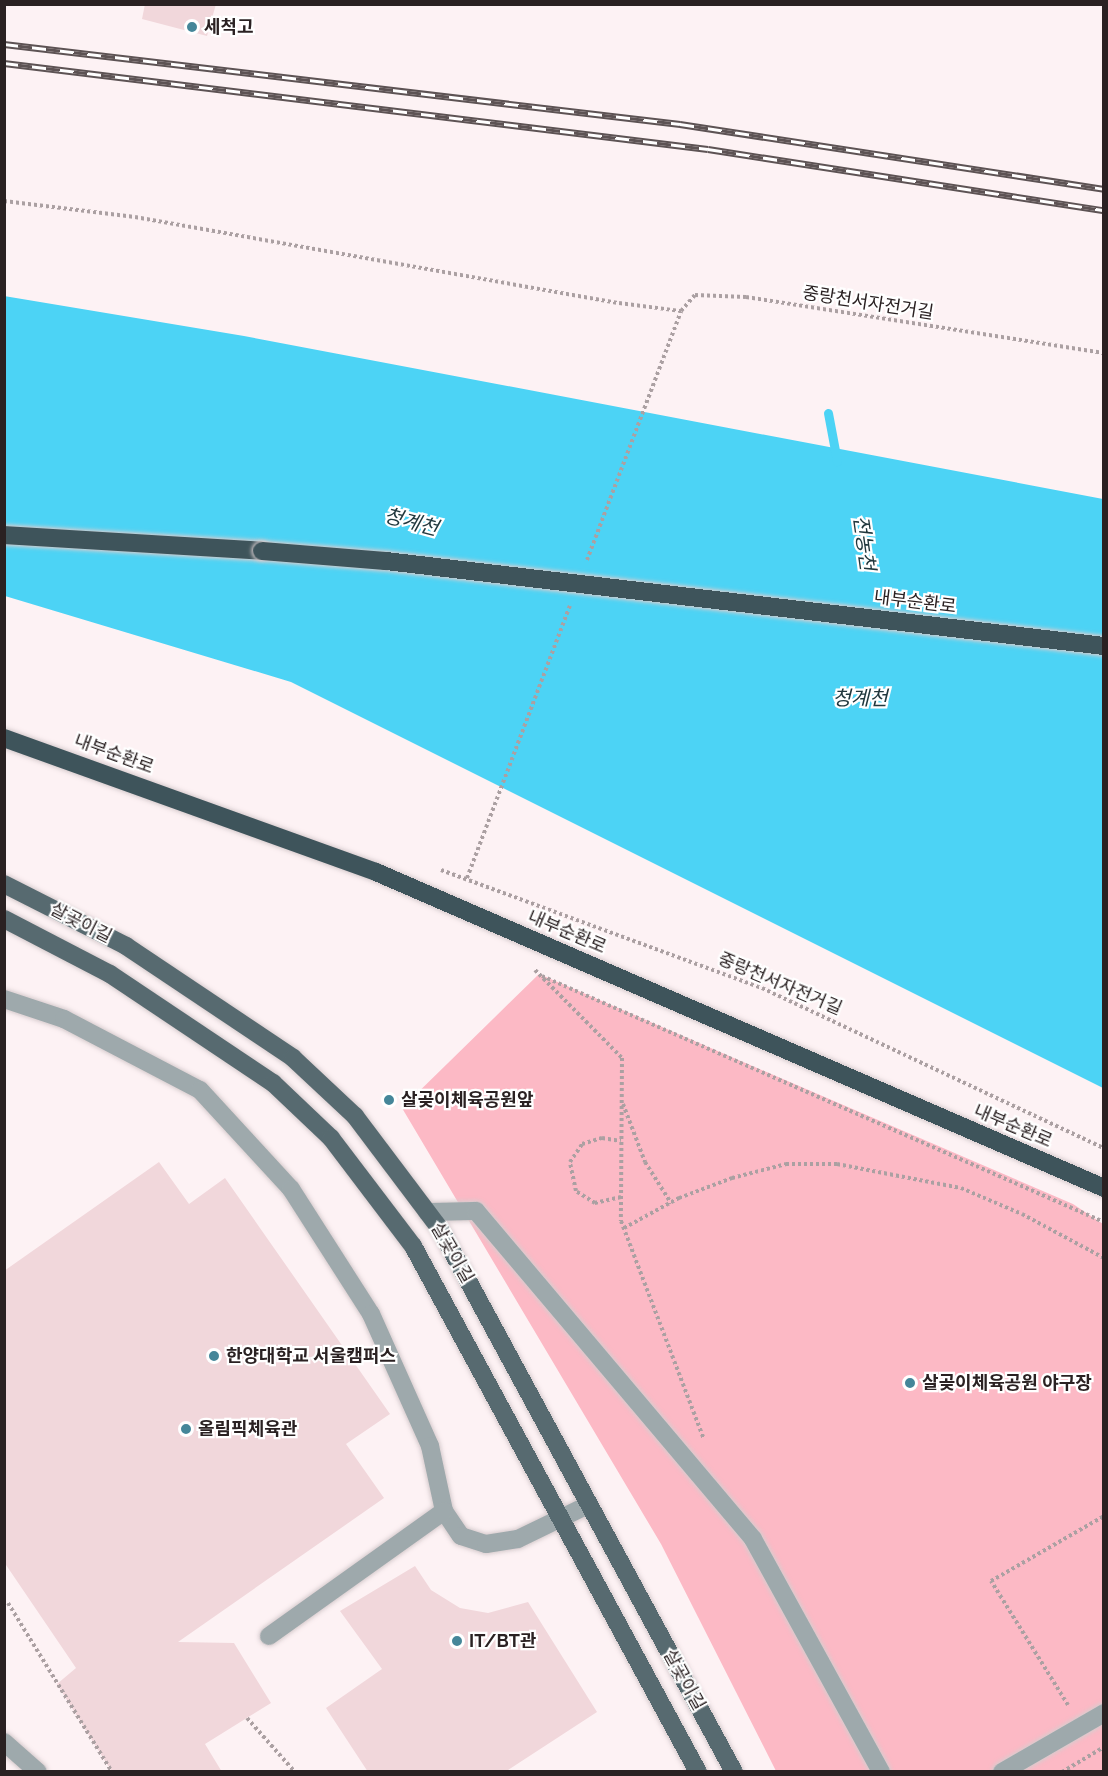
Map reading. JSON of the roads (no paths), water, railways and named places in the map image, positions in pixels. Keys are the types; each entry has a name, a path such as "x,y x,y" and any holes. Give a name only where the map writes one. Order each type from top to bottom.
{"highway":[{"name":"내부순환로","path":"4,535 386,561 1104,646"},
{"name":"내부순환로","path":"4,738 376,872 1104,1188"}],"main road":[{"name":"살곶이길","path":"4,884 126,946 293,1058 355,1116 427,1212 734,1772"},
{"name":"살곶이길","path":"4,919 110,974 148,999 273,1083 332,1138 413,1246 698,1772"}],"lane":[{"path":"4,999 64,1019 200,1090 291,1189 371,1314 430,1446 444,1511 461,1536 486,1544 518,1539 588,1505"},
{"path":"427,1212 476,1211 753,1539 880,1772"},
{"path":"268,1636 444,1511"},
{"path":"1002,1772 1104,1713"},
{"path":"4,1742 38,1772"}],"water":[{"name":"청계천","path":"4,296 244,336 1103,499 1103,1088 291,682 5,596"}],"waterway":[{"name":"전농천","path":"828,413 837,461"}],"railway":[{"path":"4,44 680,124 1104,189"},
{"path":"4,63 708,149 1104,210"}],"place":[{"name":"세척고","path":"192,27"},
{"name":"살곶이체육공원앞","path":"389,1100"},
{"name":"한양대학교 서울캠퍼스","path":"214,1356"},
{"name":"살곶이체육공원 야구장","path":"910,1383"},
{"name":"올림픽체육관","path":"186,1429"},
{"name":"IT/BT관","path":"457,1641"}]}
